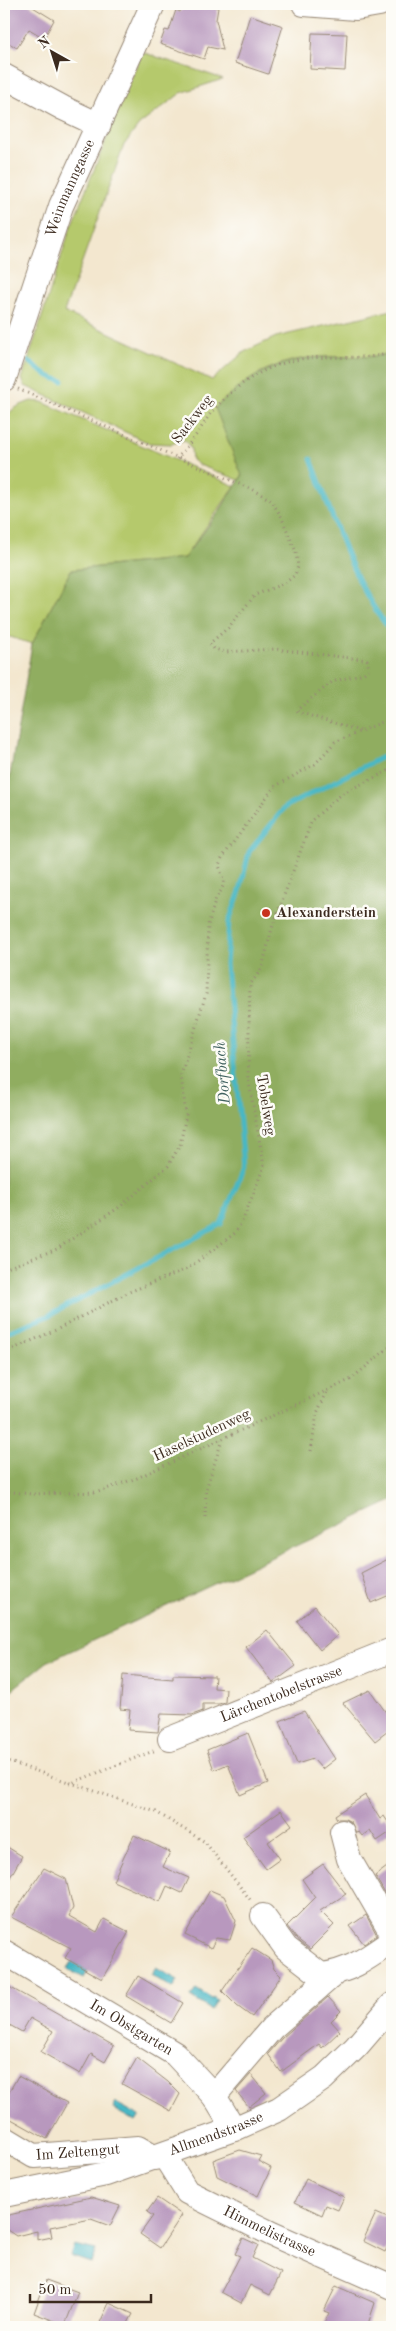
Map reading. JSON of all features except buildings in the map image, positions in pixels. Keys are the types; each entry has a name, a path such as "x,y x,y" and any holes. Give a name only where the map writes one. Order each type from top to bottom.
{"street":[{"name":"Weinmanngasse","path":"10,384 58,215 153,4"},
{"path":"304,4 356,8 379,4"},
{"path":"4,76 99,125"},
{"name":"Lärchentobelstrasse","path":"170,1739 392,1650"},
{"path":"342,1832 349,1860 392,1932"},
{"path":"263,1916 286,1948 321,1975 335,1973 357,1965 392,1941"},
{"name":"Im Obstgarten","path":"4,1952 175,2054 214,2096 234,2130"},
{"path":"214,2096 272,2028 335,1973"},
{"name":"Allmendstrasse","path":"4,2195 106,2174 234,2130 279,2109 324,2078 356,2047 392,2005"},
{"name":"Im Zeltengut","path":"4,2138 34,2156 138,2148 159,2156"},
{"name":"Himmelistrasse","path":"159,2156 187,2192 272,2234 392,2287"}],"path":[{"name":"Sackweg","path":"10,384 177,459 215,408 244,382 259,373 281,364 307,358 368,357 392,353"},
{"path":"177,459 251,489 271,500 281,516 296,552 298,567 295,575 285,583 255,596 228,628 213,638 210,643 214,649 226,652 275,650 367,660 369,668 364,673 332,682 296,710 360,731"},
{"path":"4,1269 57,1249 86,1231 121,1206 168,1166 180,1145 186,1115 181,1075 206,994 208,925 216,898 224,883 219,865 222,858 274,787 315,764 335,742 392,718"},
{"name":"Tobelweg","path":"4,1354 129,1292 187,1269 235,1233 243,1220 264,1166 248,1077 250,985 262,968 272,928 312,820 343,792 392,768"},
{"name":"Haselstudenweg","path":"4,1491 31,1494 98,1492 137,1478 350,1380 392,1345"},
{"path":"311,1452 317,1413 329,1390"},
{"path":"205,1518 206,1489 222,1439"},
{"path":"70,1784 154,1752 170,1739"},
{"path":"4,1760 156,1812 205,1842 263,1916"}],"green space":[{"path":"142,52 223,79 181,93 139,125 124,145 64,312 212,380 244,352 276,337 392,310 392,353 360,357 301,359 259,373 242,476 239,480 199,465 192,460 191,449 185,440 171,444 149,443 25,386 22,379 71,226"},
{"path":"392,353 392,1501 47,1662 4,1696 4,811 32,644 71,570 184,558 218,513 242,476 215,408 239,387 264,372 291,361 323,357 366,357"},
{"path":"31,401 42,402 235,486 184,558 71,570 32,644 4,635 4,421 12,410"}],"water":[{"path":"72,1961 88,1971 84,1978 67,1969"},
{"path":"156,1968 178,1980 173,1988 151,1975"},
{"path":"196,1989 217,2000 211,2010 191,1997"},
{"path":"116,2103 140,2116 136,2122 113,2109"},
{"path":"74,2245 96,2250 91,2263 70,2256"}],"waterway":[{"path":"29,361 45,374 63,381"},
{"path":"311,459 355,572 378,614 392,632"},
{"name":"Dorfbach","path":"4,1333 48,1316 221,1224 244,1167 226,964 229,921 240,891 249,852 285,807 392,752"}],"place":[{"name":"Alexanderstein","path":"266,913"}]}
